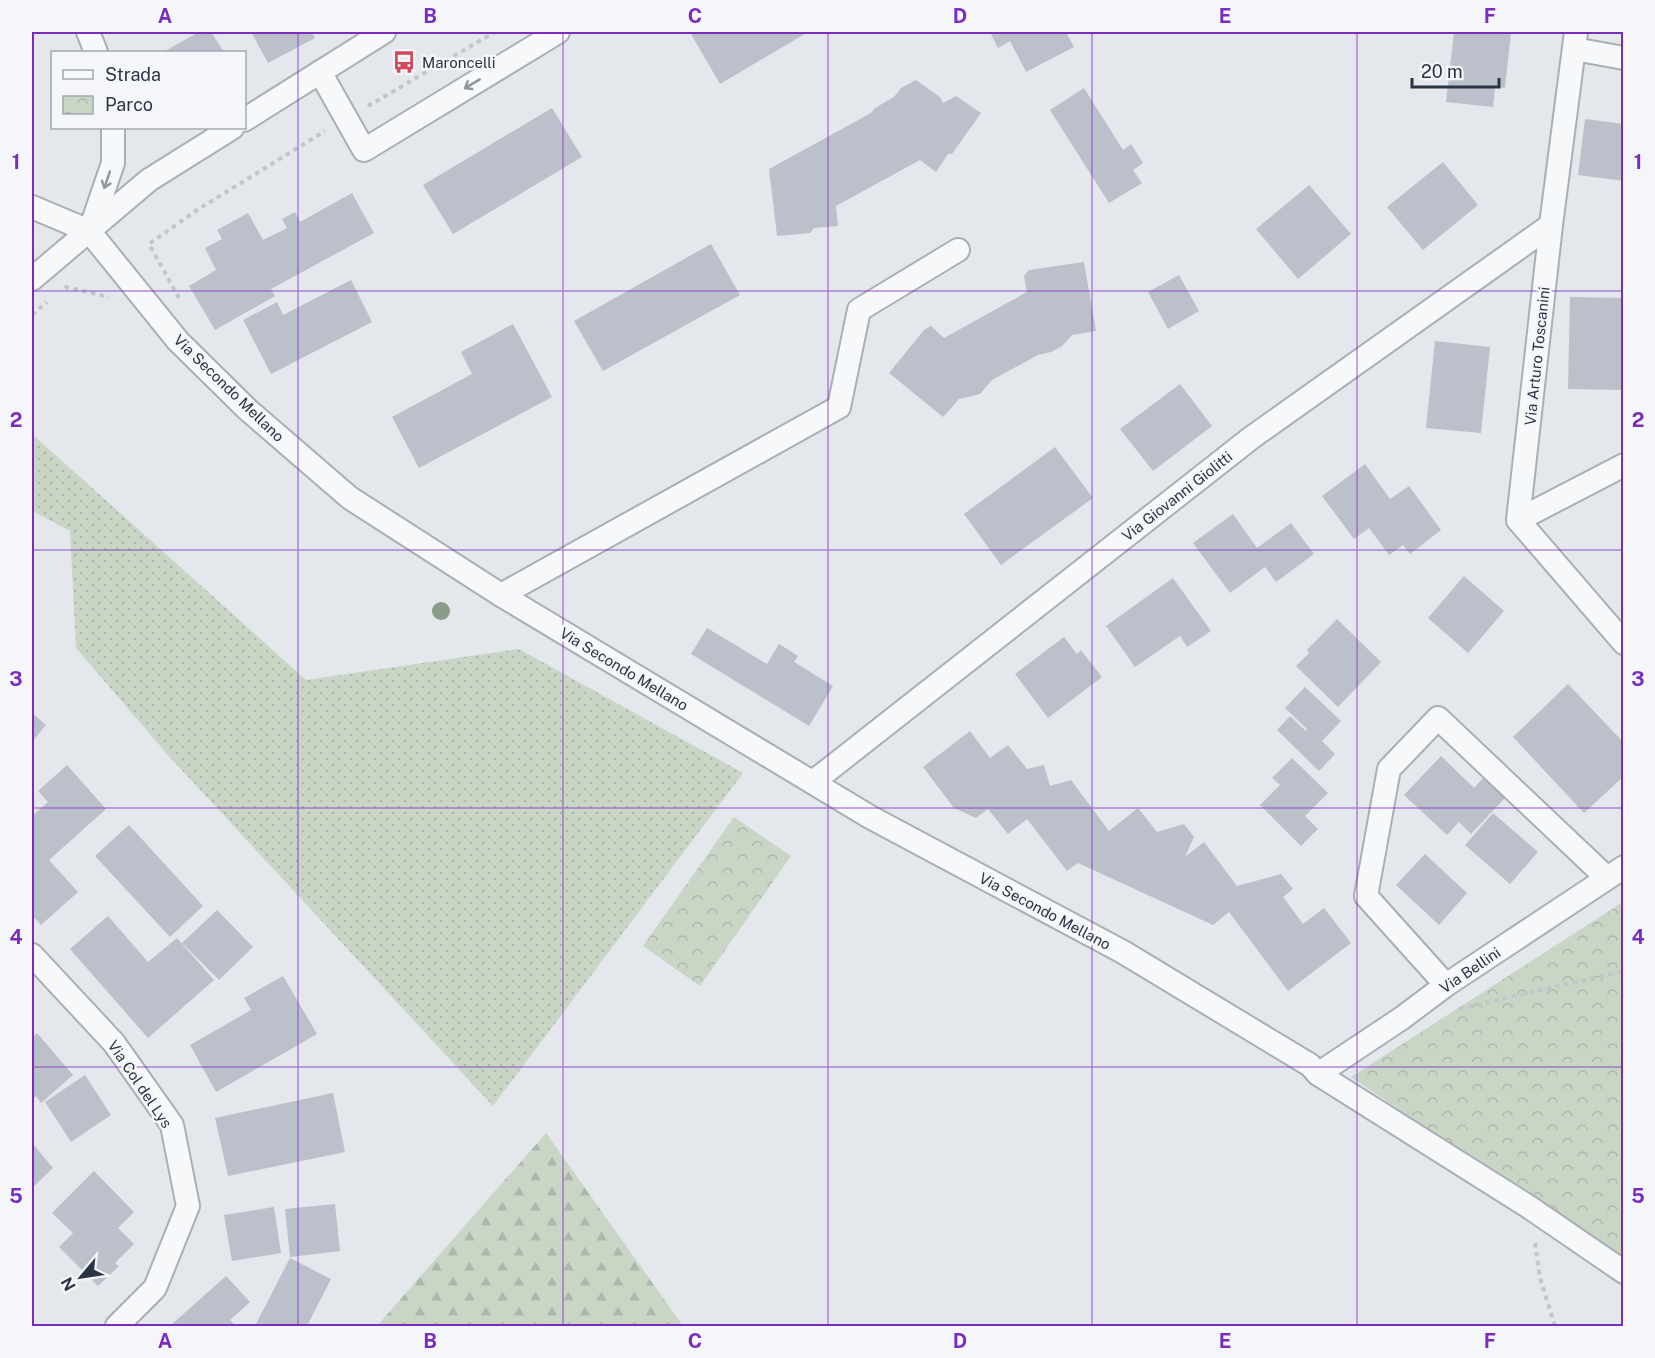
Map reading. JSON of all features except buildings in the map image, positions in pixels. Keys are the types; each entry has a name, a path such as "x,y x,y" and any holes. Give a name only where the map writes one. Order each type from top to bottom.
{"street":[{"path":"88,32 96,51"},
{"path":"246,119 384,32"},
{"path":"320,72 364,150 558,32"},
{"path":"1575,40 1623,58"},
{"name":"Via Arturo Toscanini","path":"1518,520 1551,225 1575,40"},
{"path":"89,231 113,163 113,129"},
{"path":"32,279 149,180 230,129"},
{"path":"32,207 89,231"},
{"name":"Via Giovanni Giolitti","path":"813,782 1251,438 1551,225"},
{"name":"Via Secondo Mellano","path":"89,231 178,341 247,409 350,498 501,595 870,817 1123,952 1310,1065 1318,1074 1529,1207 1623,1272"},
{"path":"501,595 838,407 859,310 958,250"},
{"path":"1623,465 1518,520 1623,643"},
{"path":"1446,985 1366,896 1389,769 1438,718 1616,873"},
{"name":"Via Bellini","path":"1318,1074 1402,1018 1446,985 1616,873"},
{"name":"Via Col del Lys","path":"32,955 114,1043 172,1125 188,1206 155,1288 117,1326"}],"path":[{"path":"184,307 149,244 197,210 346,118 495,32"},
{"path":"58,294 66,287 114,298"},
{"path":"32,315 49,301"},
{"path":"1454,1010 1623,972"},
{"path":"1529,1207 1540,1278 1555,1326"}],"green space":[{"path":"32,434 306,680 519,649 743,773 493,1106 167,754 76,648 70,531 32,511"},
{"path":"734,817 791,856 700,986 643,946"},
{"path":"1623,902 1623,1261 1351,1077"},
{"path":"546,1133 683,1326 377,1326"}],"place":[{"name":"Maroncelli","path":"404,62"}]}
